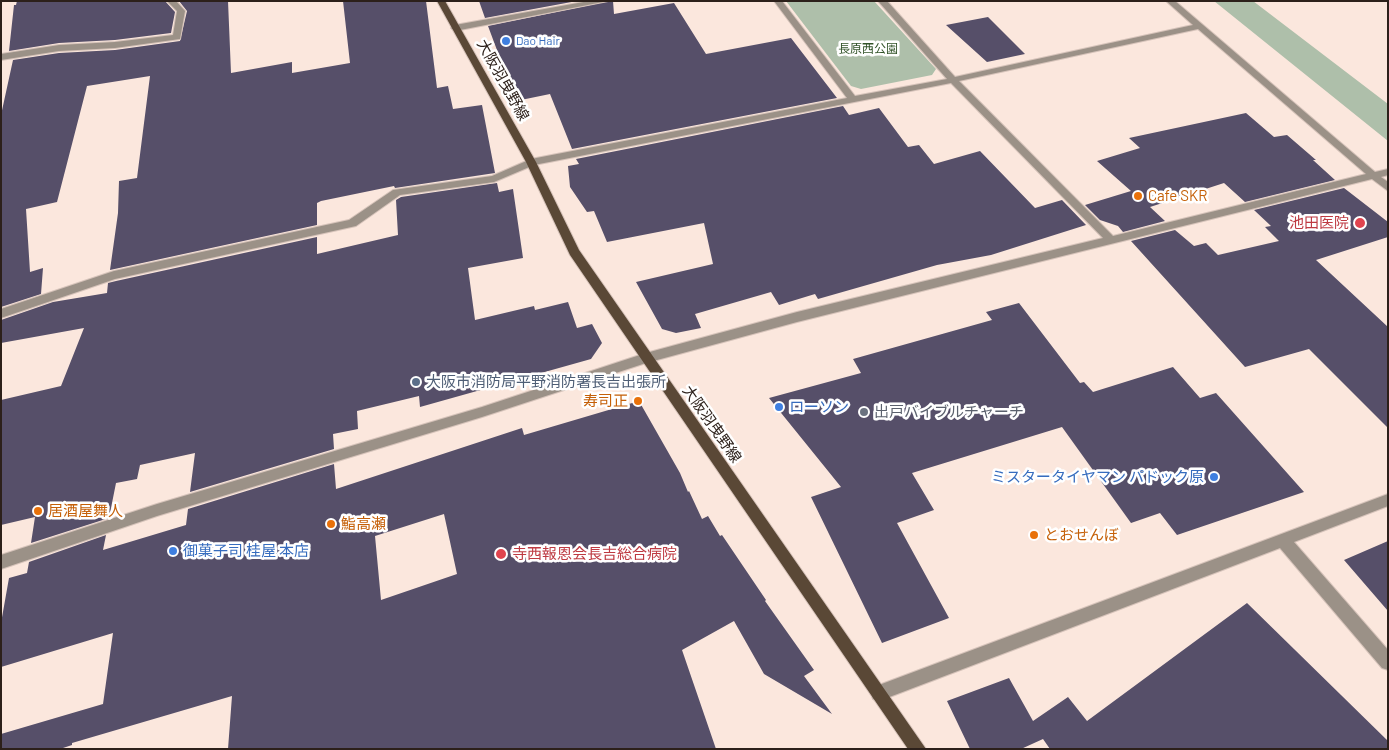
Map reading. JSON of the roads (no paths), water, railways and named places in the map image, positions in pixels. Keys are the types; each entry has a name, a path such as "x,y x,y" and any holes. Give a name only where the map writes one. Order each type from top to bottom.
{"main road":[{"name":"大阪羽曳野線","path":"440,1 531,162 574,252 918,749"}],"street":[{"path":"1,57 59,48 115,46 177,37 181,11 171,1"},
{"path":"455,28 604,1"},
{"path":"778,1 852,98"},
{"path":"882,1 952,80 1111,240"},
{"path":"1170,1 1388,188"},
{"path":"1,314 114,275 352,223 397,192 494,179 531,162 952,80 1200,26"},
{"path":"1,562 157,510 482,412 646,358 797,317 1388,172"},
{"path":"879,694 1388,500"},
{"path":"1283,540 1388,662"}],"place":[{"name":"Dao Hair","path":"506,41"},
{"name":"Cafe SKR","path":"1138,196"},
{"name":"池田医院","path":"1360,223"},
{"name":"大阪市消防局平野消防署長吉出張所","path":"416,382"},
{"name":"寿司正","path":"638,401"},
{"name":"ローソン","path":"779,407"},
{"name":"出戸バイブルチャーチ","path":"864,412"},
{"name":"ミスタータイヤマン パドック原","path":"1214,477"},
{"name":"居酒屋舞人","path":"38,511"},
{"name":"鮨高瀬","path":"331,524"},
{"name":"とおせんぼ","path":"1034,535"},
{"name":"御菓子司 桂屋 本店","path":"173,551"},
{"name":"寺西報恩会長吉総合病院","path":"501,554"}],"park label":[{"name":"長原西公園","path":"868,49"}]}
